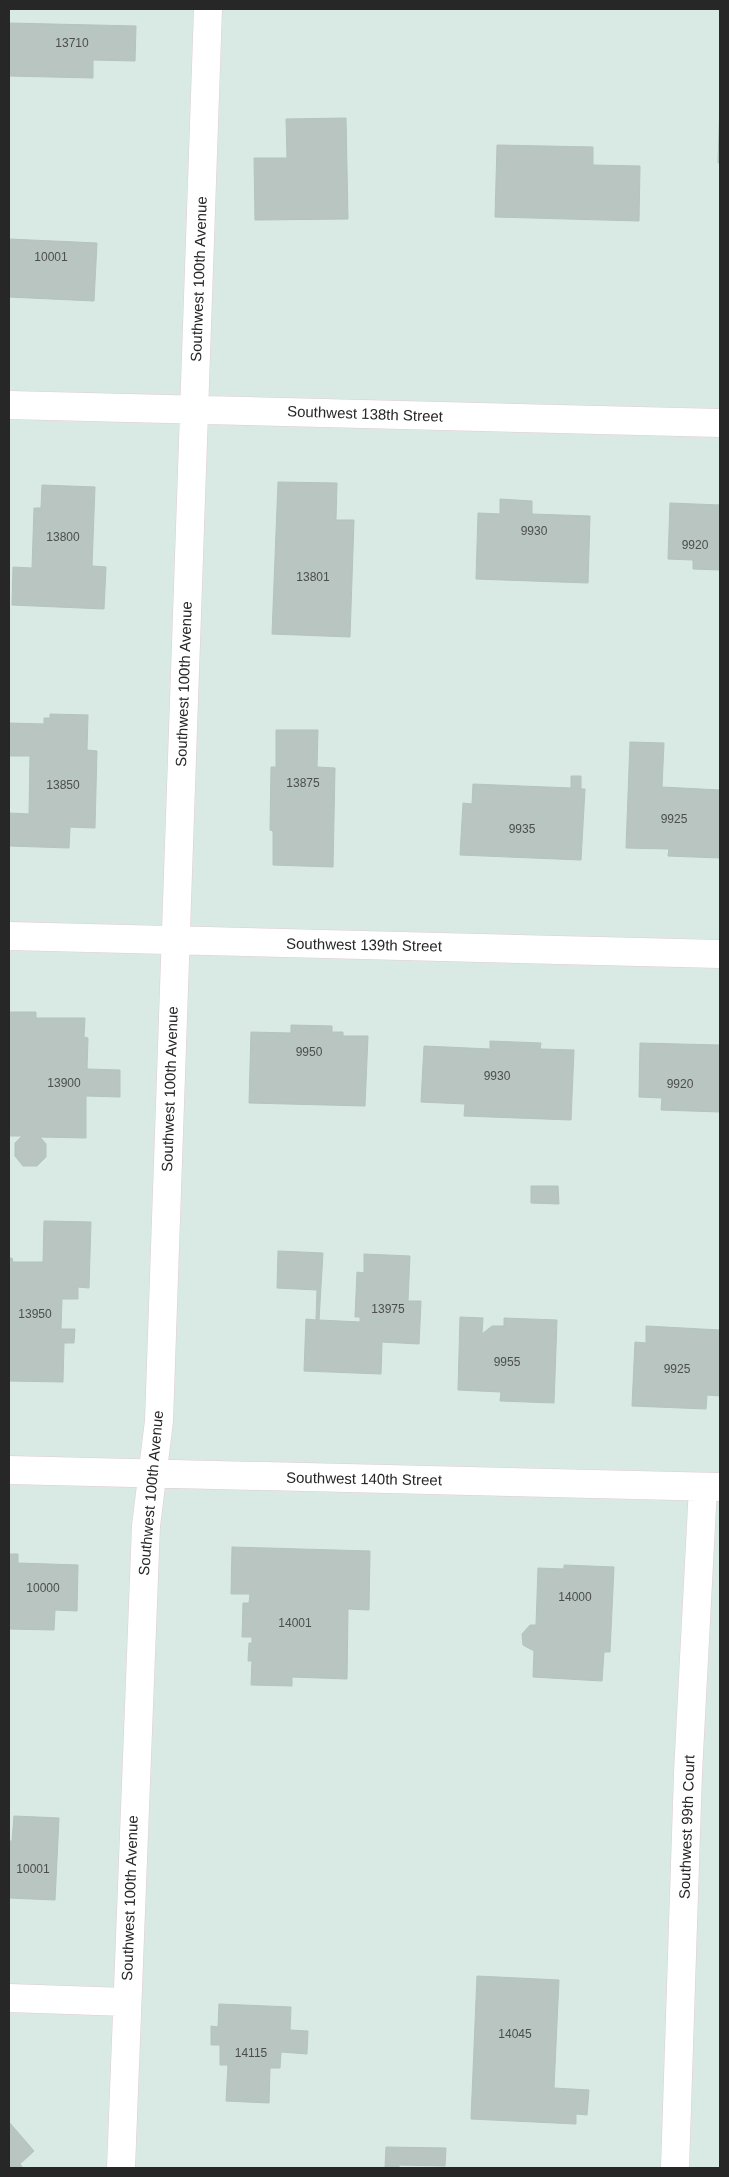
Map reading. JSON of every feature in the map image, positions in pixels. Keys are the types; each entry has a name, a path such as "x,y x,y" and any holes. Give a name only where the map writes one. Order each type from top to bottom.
{"street":[{"name":"Southwest 100th Avenue","path":"121,2168 145,1536 159,1421 174,941 195,409 208,9"},
{"name":"Southwest 138th Street","path":"9,405 720,423"},
{"name":"Southwest 139th Street","path":"9,936 720,954"},
{"name":"Southwest 140th Street","path":"9,1470 152,1475 712,1487"},
{"name":"Southwest 99th Court","path":"675,2168 688,1773 712,1487"},
{"path":"9,1998 126,2002"}],"building":[{"path":"9,23 136,26 135,61 93,60 93,78 9,76"},
{"path":"720,101 720,163 718,163"},
{"path":"346,118 348,219 255,220 254,158 287,158 286,119"},
{"path":"497,145 593,147 593,165 640,166 639,221 495,217"},
{"path":"9,239 97,243 94,301 9,297"},
{"path":"278,482 337,483 336,520 354,520 350,637 272,634"},
{"path":"42,485 95,487 92,566 106,567 104,609 12,605 13,567 32,568 34,508 41,508"},
{"path":"500,499 532,501 532,514 590,516 588,583 476,579 478,513 500,514"},
{"path":"670,503 720,505 720,570 693,569 693,560 668,559"},
{"path":"50,714 88,715 87,750 97,751 95,828 70,827 69,848 10,846 10,813 29,814 30,756 9,756 9,723 44,724 44,718 50,718"},
{"path":"276,730 318,730 317,767 335,768 333,867 273,865 273,831 270,830 271,767 276,767"},
{"path":"630,742 664,743 662,787 720,790 720,858 668,856 669,849 626,848"},
{"path":"571,776 581,776 581,789 585,789 581,860 460,855 463,803 472,804 473,784 571,788"},
{"path":"9,1012 36,1012 36,1018 85,1018 84,1037 88,1038 87,1069 120,1070 120,1097 86,1096 86,1138 40,1137 46,1144 46,1157 37,1166 23,1166 15,1156 15,1143 22,1136 9,1136"},
{"path":"291,1025 332,1026 332,1032 343,1032 343,1036 368,1036 365,1106 249,1103 251,1032 291,1033"},
{"path":"490,1041 541,1043 540,1049 574,1050 571,1120 464,1116 465,1104 421,1102 424,1046 490,1049"},
{"path":"640,1043 720,1045 720,1112 661,1110 662,1098 639,1097"},
{"path":"531,1186 558,1186 559,1204 531,1203"},
{"path":"44,1221 91,1222 89,1288 78,1287 78,1299 62,1299 61,1329 75,1329 74,1343 64,1343 63,1382 9,1381 9,1258 12,1258 13,1262 43,1262"},
{"path":"278,1251 323,1253 319,1320 360,1322 360,1317 355,1317 357,1272 364,1273 364,1254 410,1256 408,1301 421,1301 419,1344 382,1342 381,1374 304,1371 306,1319 316,1320 317,1290 277,1288"},
{"path":"460,1317 483,1318 482,1334 492,1326 504,1326 504,1318 557,1320 554,1403 500,1401 501,1392 458,1390"},
{"path":"646,1326 720,1330 720,1396 707,1395 706,1409 632,1406 635,1342 646,1343"},
{"path":"232,1547 370,1551 369,1610 348,1609 347,1679 292,1677 292,1686 251,1685 252,1661 248,1661 249,1643 252,1643 252,1637 242,1637 243,1603 249,1603 250,1594 231,1594"},
{"path":"9,1554 18,1554 18,1563 78,1565 77,1611 55,1610 54,1630 9,1629"},
{"path":"564,1565 614,1567 610,1652 604,1652 602,1681 533,1677 534,1651 523,1645 522,1634 530,1625 536,1625 538,1568 564,1569"},
{"path":"14,1816 59,1818 55,1900 9,1898 9,1841 12,1841"},
{"path":"477,1976 559,1980 554,2088 589,2090 587,2115 576,2114 576,2124 471,2119"},
{"path":"219,2004 291,2007 290,2030 308,2031 307,2054 281,2052 280,2068 270,2068 269,2103 226,2101 228,2065 220,2065 220,2045 211,2045 211,2026 218,2027"},
{"path":"9,2122 34,2151 20,2164 23,2168 9,2168"},
{"path":"386,2147 446,2148 445,2166 399,2165 399,2168 385,2168"}]}
